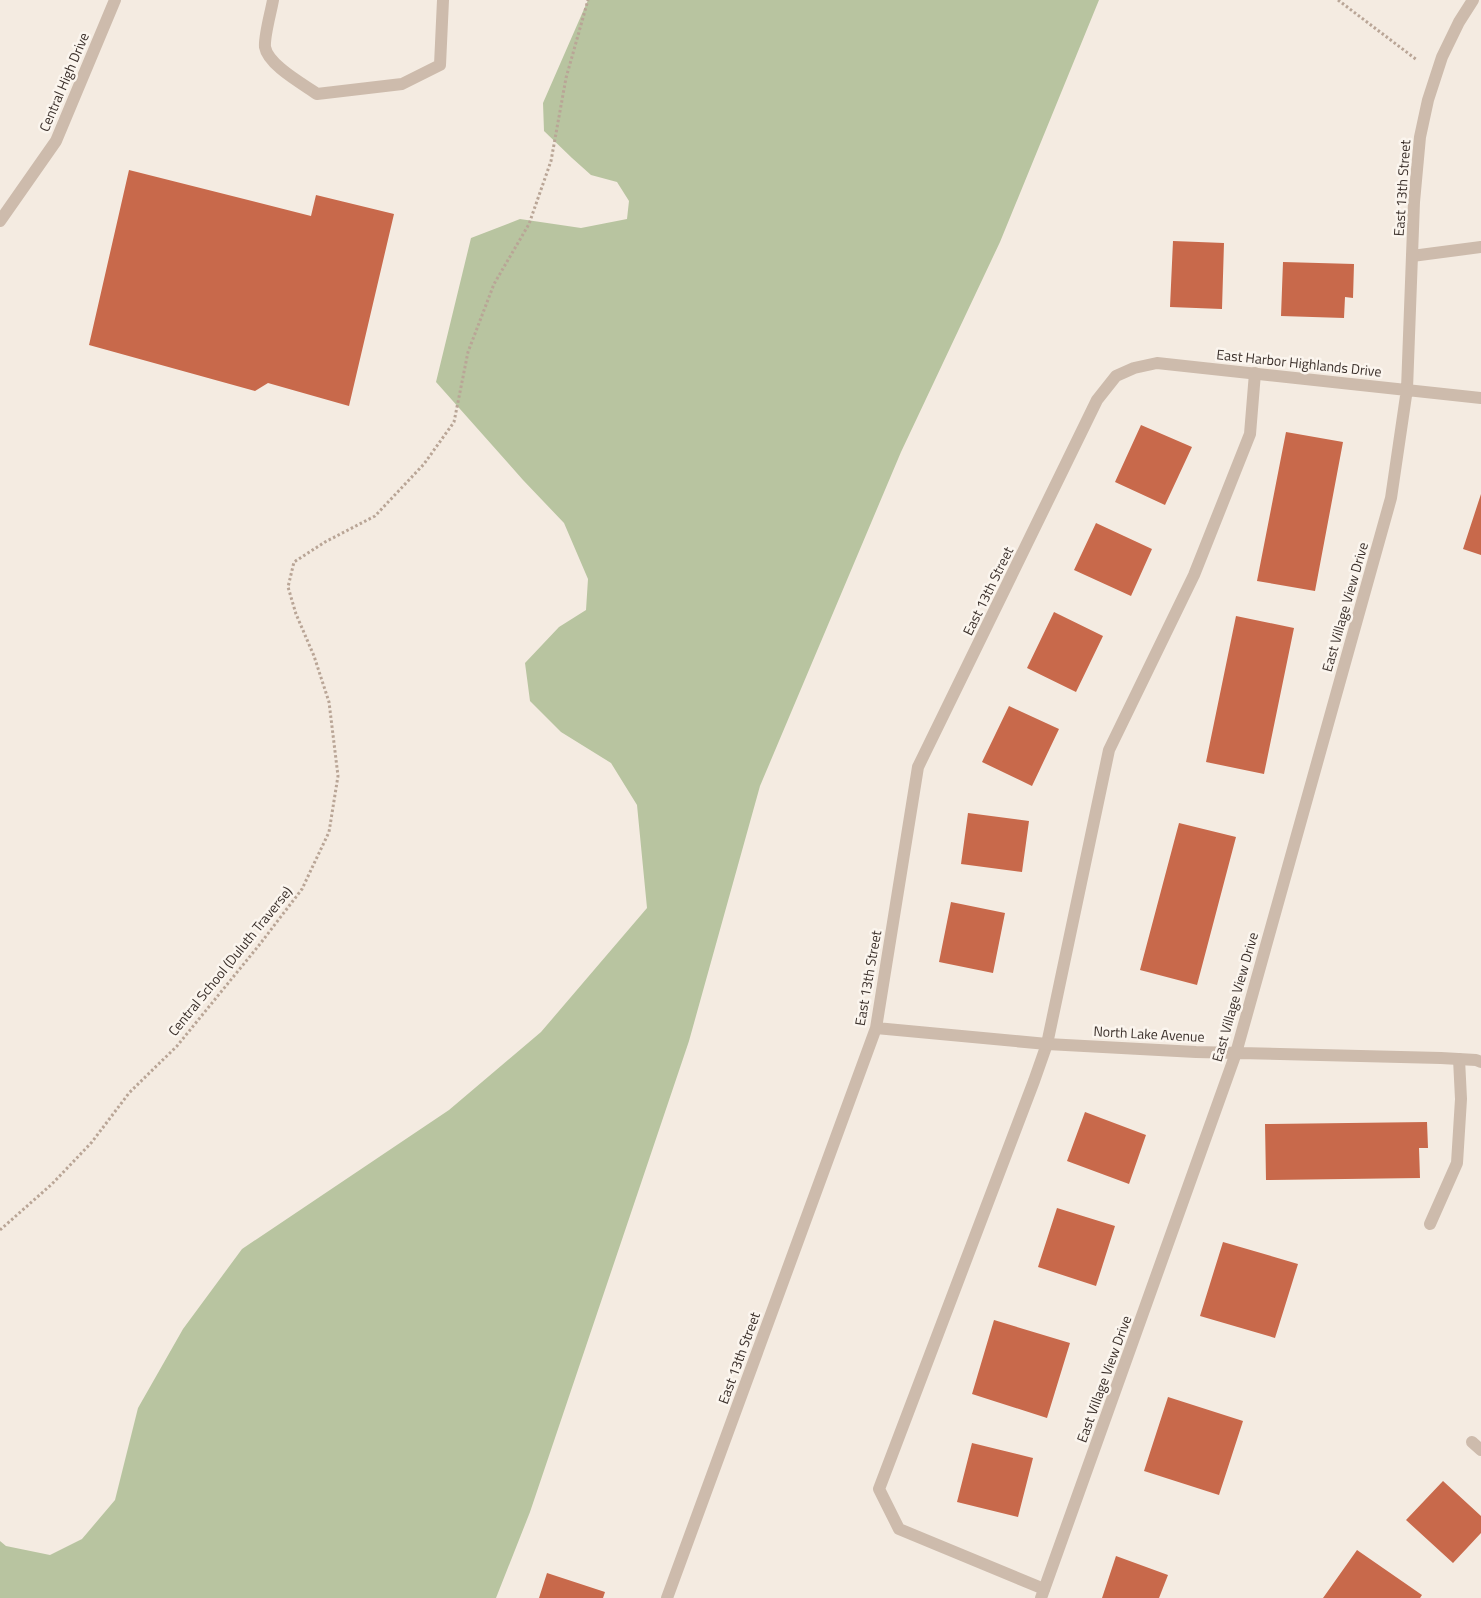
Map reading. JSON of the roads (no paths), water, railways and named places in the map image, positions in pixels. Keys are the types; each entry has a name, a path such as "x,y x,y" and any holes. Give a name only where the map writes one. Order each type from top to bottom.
{"street":[{"name":"Central High Drive","path":"0,221 56,141 115,0"},
{"path":"273,0 265,48 277,67 317,94 402,84 440,65 443,0"},
{"name":"East 13th Street","path":"1407,390 1416,166 1420,138 1428,100 1442,56 1473,0"},
{"path":"1412,256 1481,247"},
{"name":"East Harbor Highlands Drive","path":"1116,376 1134,368 1157,363 1481,398"},
{"path":"1043,1593 900,1529 880,1489 1031,1091 1047,1044 1109,750 1194,575 1250,434 1255,373"},
{"name":"East 13th Street","path":"667,1598 876,1028 918,767 1097,400 1116,376"},
{"name":"East Village View Drive","path":"1043,1593 1236,1053 1391,498 1407,390"},
{"name":"North Lake Avenue","path":"876,1028 1047,1044 1196,1052 1460,1059 1481,1062"},
{"path":"1430,1224 1457,1163 1461,1099 1460,1059"}]}
